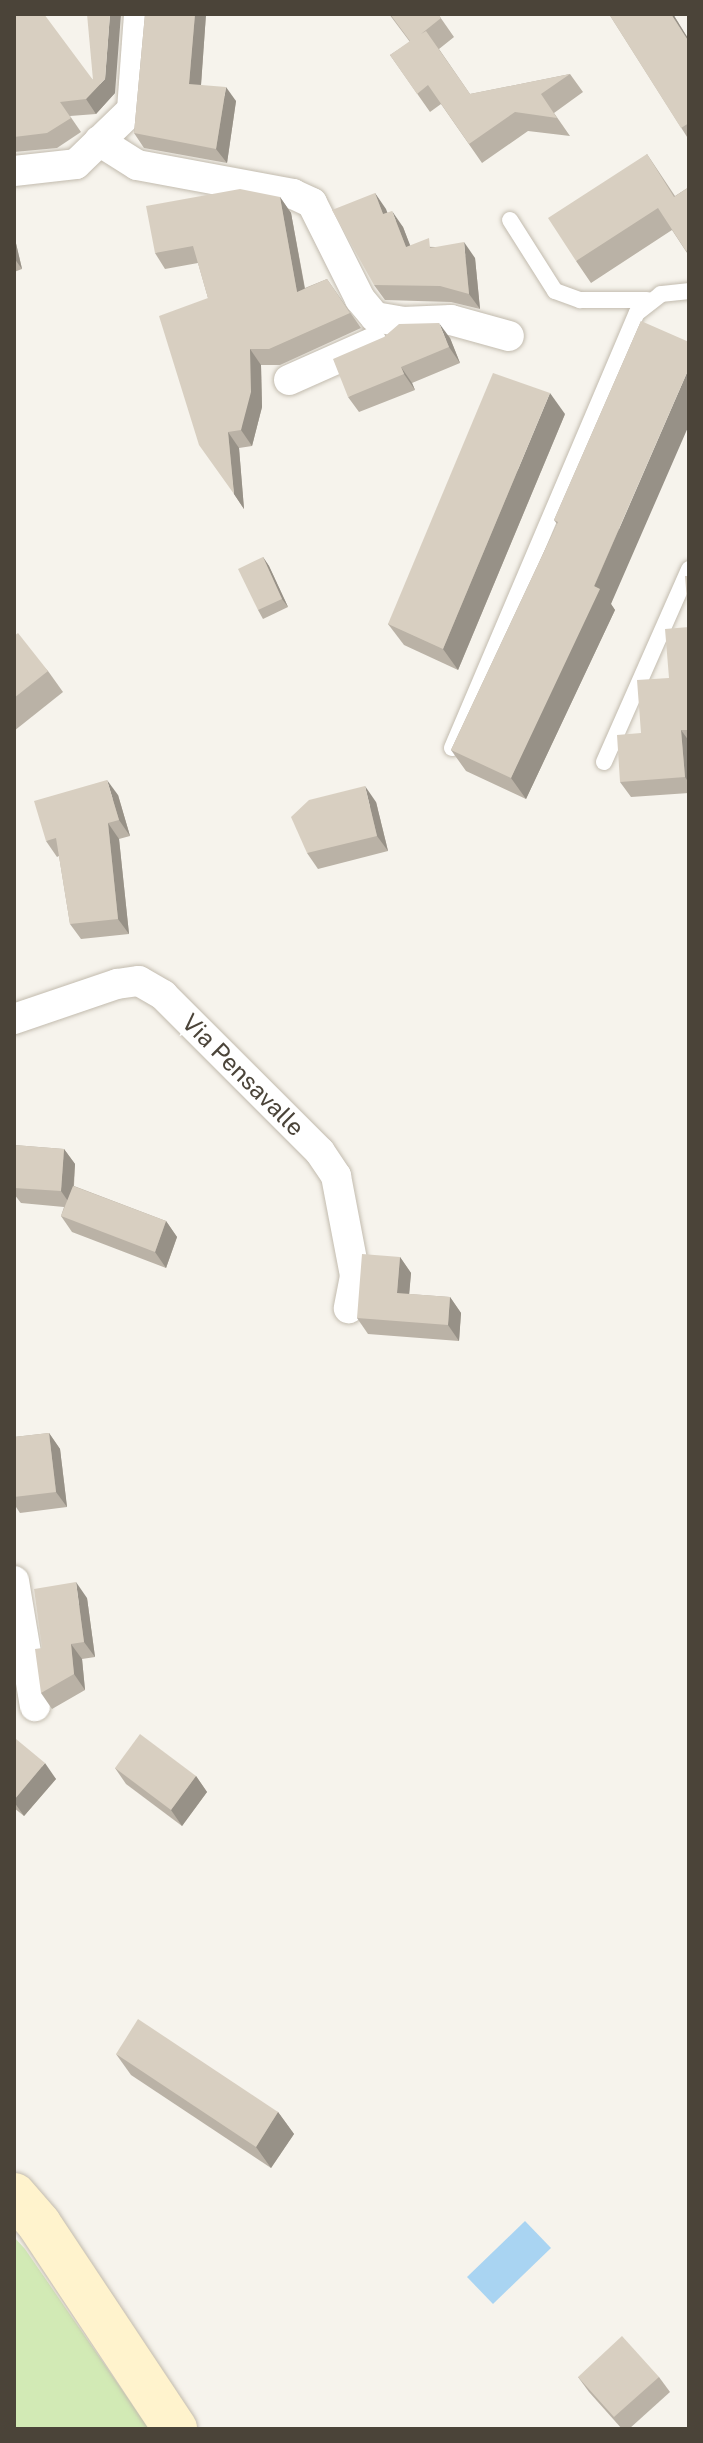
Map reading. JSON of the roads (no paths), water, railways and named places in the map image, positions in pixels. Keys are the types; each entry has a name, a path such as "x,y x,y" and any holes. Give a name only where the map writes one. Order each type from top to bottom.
{"main road":[{"path":"14,2195 39,2224 175,2429"}],"street":[{"path":"14,171 76,164 132,110 139,14"},
{"path":"99,141 137,165 293,194 312,203 360,299 375,317 403,322 451,320 509,336"},
{"path":"289,380 388,336 403,322"},
{"name":"Via Pensavalle","path":"14,1019 117,984 139,981 163,995 320,1152 336,1176 355,1276 349,1308"},
{"path":"14,1581 35,1706"}],"lane":[{"path":"510,220 555,291 580,300 647,300 689,291"},
{"path":"452,748 631,328 647,300"},
{"path":"604,762 689,569"}],"water":[{"path":"525,2221 551,2248 493,2304 467,2277"}]}
